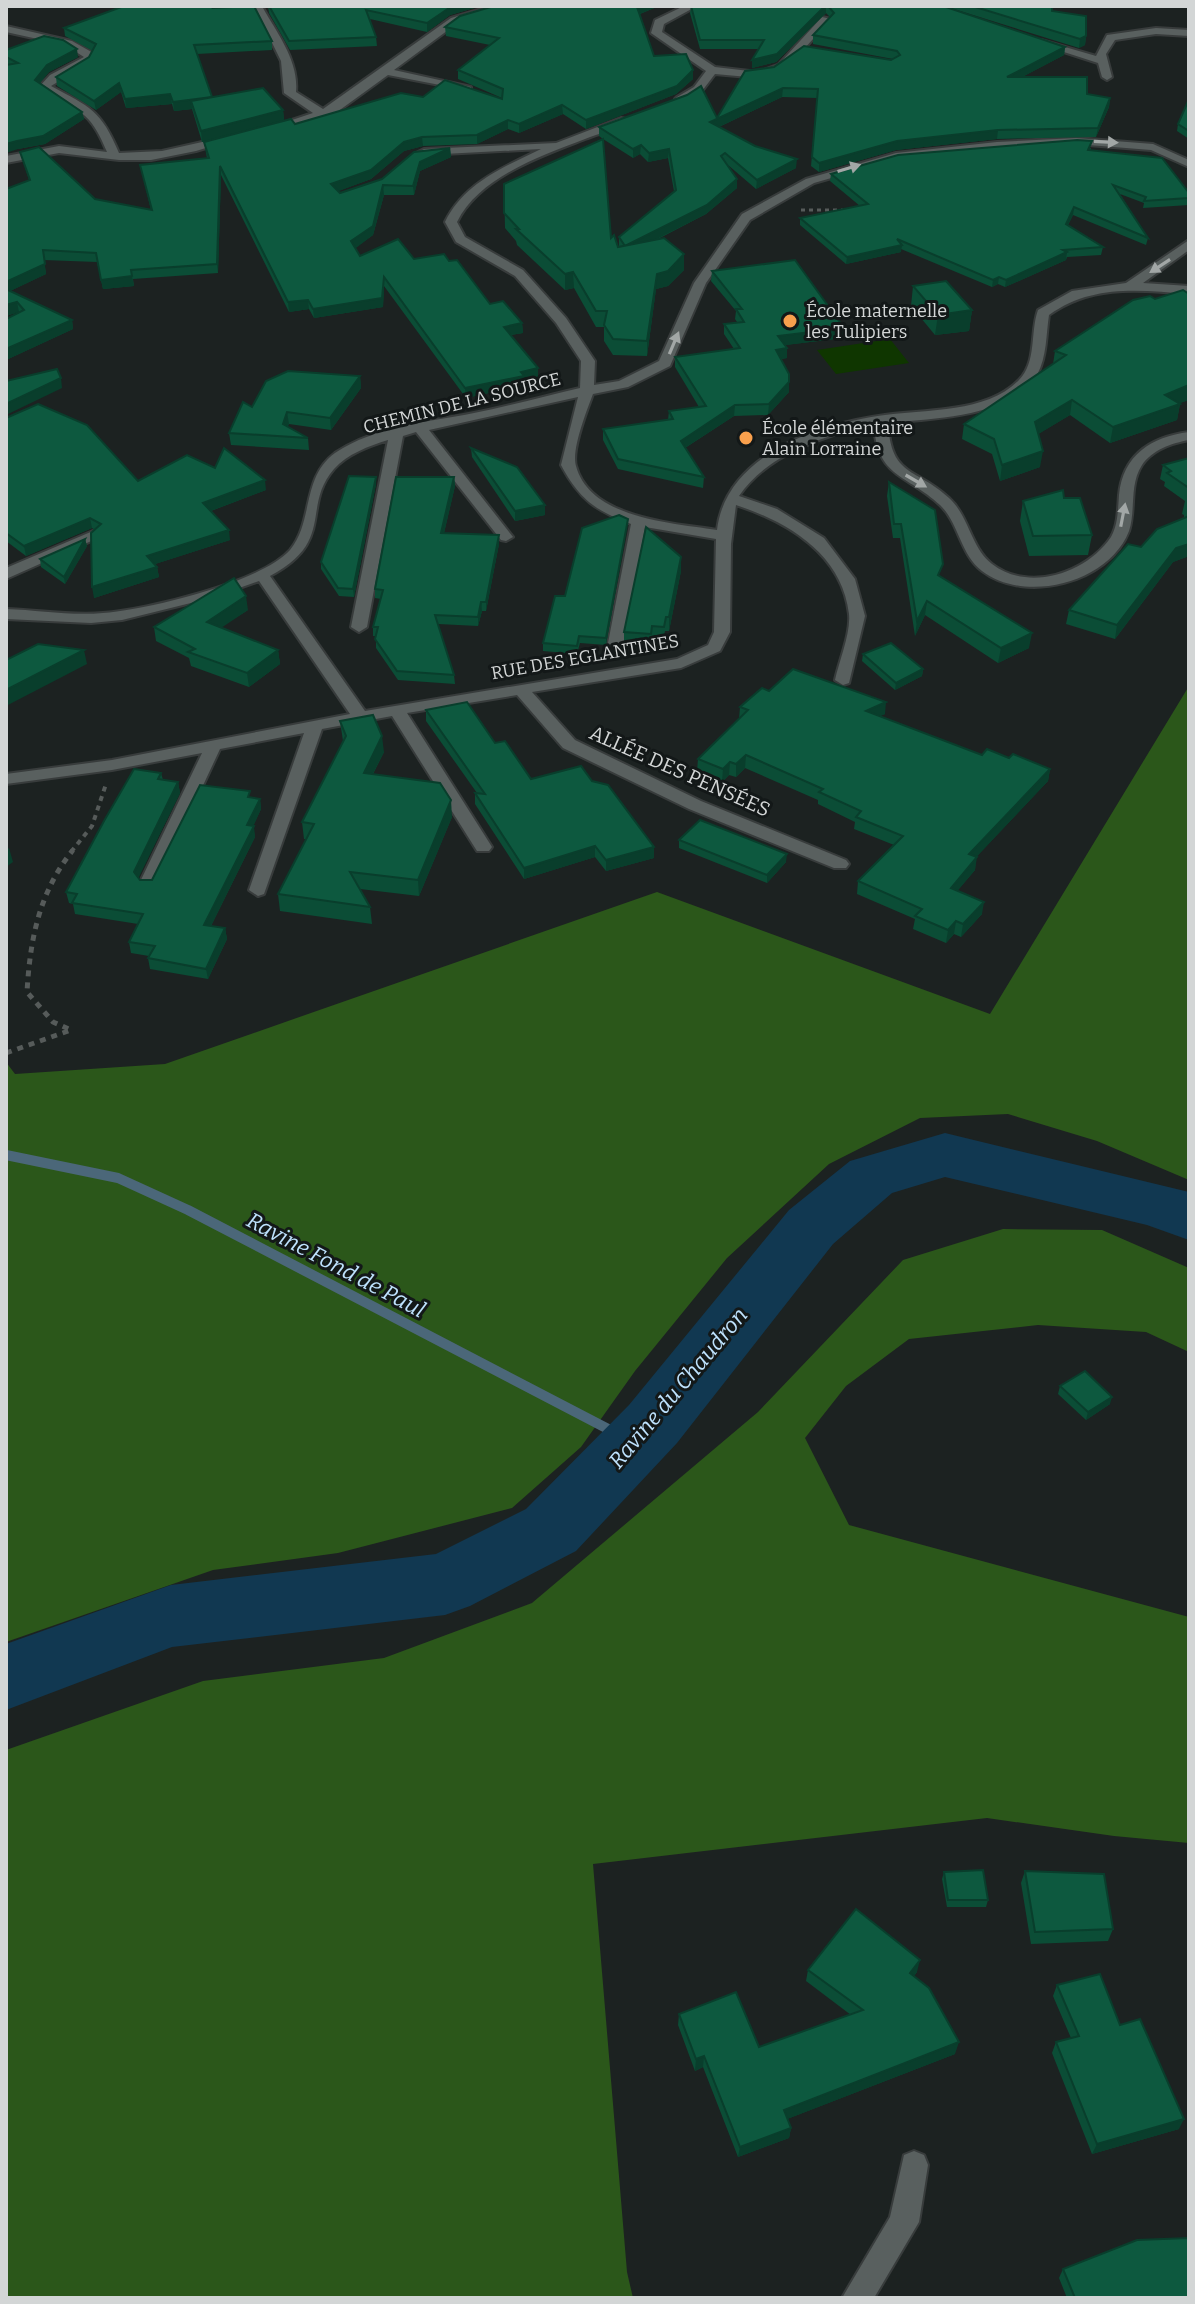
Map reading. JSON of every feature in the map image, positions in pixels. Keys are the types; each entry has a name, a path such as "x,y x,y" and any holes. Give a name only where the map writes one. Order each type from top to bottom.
{"street":[{"path":"257,133 323,114 455,20 478,11 515,6"},
{"path":"692,6 659,22 656,33 712,70 759,75 773,72 802,48 826,19"},
{"path":"259,10 269,33 277,40 292,85 290,93 323,114"},
{"path":"6,29 68,43 91,56 77,67 50,78 44,87 90,111 104,130 114,155"},
{"path":"1107,77 1102,61 1103,45 1111,37 1130,33 1189,33"},
{"path":"1028,39 1102,61"},
{"path":"802,48 817,50"},
{"path":"664,106 698,89 712,70"},
{"path":"385,71 476,92"},
{"name":"CHEMIN DE LA SOURCE","path":"6,614 64,619 107,617 153,609 263,576 294,554 306,533 317,480 332,464 356,448 396,435 587,390 588,361 561,321 519,273 460,239 452,232 449,223 452,210 462,199 560,145 634,117"},
{"path":"6,160 30,151 59,147 114,155 171,154 242,136"},
{"path":"726,536 639,522 605,509 581,488 568,465 575,426 587,390 623,384 665,363 700,283 746,217 810,181 855,166 938,150 1061,142 1116,143 1153,147 1189,164"},
{"path":"409,156 560,145"},
{"path":"1130,286 1189,244"},
{"path":"843,680 857,616 847,579 819,541 772,512 731,498 748,476 774,457 827,434 881,420 978,405 1018,388 1034,368 1043,313 1077,291 1130,286 1189,290"},
{"path":"881,420 881,448 895,469 932,490 955,509 982,565 1006,579 1028,583 1056,581 1094,562 1119,537 1133,467 1154,446 1189,436"},
{"path":"421,429 506,537"},
{"path":"359,627 396,435"},
{"name":"RUE DES EGLANTINES","path":"6,779 112,765 397,710 681,663 714,648 722,632 726,536 731,498"},
{"path":"616,643 639,522"},
{"path":"6,574 93,535"},
{"path":"263,576 361,718"},
{"name":"ALLÉE DES PENSÉES","path":"521,690 569,744 695,805 840,864"},
{"path":"397,710 483,847"},
{"path":"258,890 315,726"},
{"path":"148,884 213,746"},
{"path":"857,2298 904,2222 914,2165"}],"path":[{"path":"764,206 824,212 854,208"},
{"path":"6,1053 71,1030 53,1022 27,992 30,946 41,903 66,858 92,826 112,765"}],"green space":[{"path":"890,339 909,363 836,374 817,350"},
{"path":"1189,686 1189,1180 1097,1141 1008,1114 920,1118 829,1164 727,1258 635,1371 581,1447 512,1508 338,1553 213,1570 6,1642 6,1062 15,1074 165,1064 657,892 990,1014"},
{"path":"1003,1229 1102,1230 1189,1268 1189,1352 1146,1332 1038,1325 909,1339 846,1386 805,1438 849,1525 1189,1617 1189,1843 987,1818 593,1864 627,2272 633,2298 6,2298 6,1750 203,1681 384,1658 532,1603 758,1412 903,1260"}],"building":[{"path":"124,6 254,6 272,41 194,45 212,97 173,102 170,94 125,99 119,83 94,101 56,77 89,57 96,44 64,28"},
{"path":"269,6 452,6 427,23 366,10 376,37 289,41"},
{"path":"494,6 638,6 654,56 686,54 693,70 677,86 586,120 562,105 519,124 508,120 477,135 422,137 404,142 371,170 331,184 340,193 382,179 414,152 450,148 420,162 413,186 383,185 373,226 351,241 360,256 398,239 414,259 444,254 449,261 457,260 490,304 503,301 522,323 504,327 538,368 521,372 524,376 465,388 384,277 382,298 313,309 308,300 288,302 220,166 217,264 131,270 132,276 101,280 96,253 43,250 45,264 6,282 6,189 30,180 20,152 39,147 95,199 152,210 140,165 209,158 204,142 291,119 295,124 401,93 423,97 445,80 502,99 503,89 458,70 499,38 445,27 460,16"},
{"path":"691,6 825,6 777,54 752,60 764,40 700,40"},
{"path":"828,6 943,6 1065,47 1007,77 1087,77 1087,94 1110,98 1098,128 998,130 897,141 819,163 812,157 818,89 783,88 710,122 755,146 797,159 757,180 725,153 721,156 737,179 707,205 625,246 619,237 676,190 669,149 649,153 641,145 633,149 599,127 687,95 701,86 717,118 745,71 774,67 804,46 891,60 900,55 897,51 813,35 834,13"},
{"path":"972,6 1052,6 1052,11 1086,16 1086,36 1080,39"},
{"path":"44,36 63,40 77,49 47,65 35,80 82,112 43,136 6,144 6,65 18,63 6,57 6,50"},
{"path":"263,88 283,110 201,131 191,101"},
{"path":"1189,99 1189,131 1178,124"},
{"path":"603,139 611,238 614,235 618,247 664,238 684,254 668,271 657,274 647,341 613,339 604,325 607,311 596,311 573,272 565,274 516,229 519,229 504,213 504,184"},
{"path":"1092,141 1088,150 1162,158 1189,193 1189,198 1144,201 1146,197 1113,185 1148,238 1074,207 1066,224 1103,247 1063,250 1067,252 1006,280 999,277 993,280 897,239 902,245 847,257 800,218 868,204 831,174 898,155"},
{"path":"795,260 844,328 778,336 787,348 776,350 789,374 789,382 769,404 735,405 681,441 704,477 618,459 603,429 673,419 669,411 706,406 675,357 740,348 724,324 744,322 736,309 742,309 712,271"},
{"path":"946,281 972,310 938,315 913,286"},
{"path":"6,289 72,320 6,349 6,319 24,310 17,302 6,305"},
{"path":"1183,290 1189,294 1189,385 1165,395 1180,404 1113,427 1072,400 1035,422 1043,451 1002,465 994,439 964,424 1066,355 1055,351 1133,300 1150,296 1155,299"},
{"path":"57,369 61,378 6,404 6,381"},
{"path":"288,371 360,376 330,418 287,412 283,424 308,438 229,433 243,402 252,407 266,381"},
{"path":"38,404 87,425 138,481 187,455 215,468 224,448 265,480 203,503 229,530 147,556 157,567 92,587 91,533 101,524 90,518 24,546 6,533 6,418"},
{"path":"471,448 517,467 545,505 515,511"},
{"path":"1189,458 1189,488 1167,473 1171,471 1163,465"},
{"path":"349,476 376,477 353,589 338,588 321,562"},
{"path":"396,477 454,477 441,533 499,535 486,602 481,602 478,617 435,615 454,675 397,671 375,639 378,627 373,627 383,590 375,589"},
{"path":"889,482 935,510 943,564 938,575 1032,633 1001,648 927,601 917,621 901,524 894,524"},
{"path":"1063,490 1064,498 1080,498 1092,535 1033,536 1023,501"},
{"path":"619,515 628,519 606,638 579,636 577,646 543,643 555,596 565,596 582,528"},
{"path":"1189,516 1189,544 1176,548 1117,625 1069,610 1128,544 1141,547 1157,529"},
{"path":"646,527 681,557 669,617 666,617 664,627 652,626 651,634 624,632"},
{"path":"85,539 64,577 40,559"},
{"path":"234,578 246,596 207,622 278,650 247,673 188,652 195,649 154,627"},
{"path":"891,643 923,669 896,683 863,654"},
{"path":"38,644 84,650 6,690 6,660"},
{"path":"793,669 886,702 866,711 982,755 987,749 1009,758 1013,754 1050,769 969,854 977,857 951,888 984,902 963,924 956,921 948,930 915,916 922,909 858,881 903,836 856,817 861,811 819,792 823,789 746,755 736,764 730,762 723,769 698,759 748,710 740,707 762,688 769,691"},
{"path":"467,702 495,743 505,741 531,779 581,766 592,781 608,785 654,847 606,860 595,846 524,868 475,793 485,794 426,710"},
{"path":"373,715 382,736 364,773 440,783 451,800 418,880 350,872 370,907 278,894 314,824 302,822 346,736 340,721"},
{"path":"134,769 161,773 158,779 178,782 134,872 140,880 152,880 200,785 250,791 248,797 260,799 247,825 254,826 204,925 225,928 206,969 148,958 155,946 129,942 143,914 72,903 77,894 66,892"},
{"path":"700,820 787,854 767,875 679,840"},
{"path":"1085,1371 1112,1397 1088,1412 1060,1386"},
{"path":"983,1870 988,1900 948,1900 944,1872"},
{"path":"1025,1871 1104,1874 1113,1929 1035,1932"},
{"path":"856,1909 920,1960 910,1973 929,1988 959,2042 784,2110 791,2128 740,2147 704,2056 696,2059 679,2014 736,1992 759,2047 863,2010 808,1970"},
{"path":"1100,1974 1120,2025 1140,2019 1184,2119 1097,2144 1056,2042 1079,2036 1057,1985"},
{"path":"1189,2238 1189,2298 1075,2298 1063,2269 1137,2240"}],"waterway":[{"name":"Ravine Fond de Paul","path":"6,1155 118,1178 188,1210 635,1443"},
{"name":"Ravine Fond de Paul","path":"6,1677 171,1616 445,1584 551,1530 653,1424 811,1227 871,1177 945,1155 1159,1205 1189,1217"}],"place":[{"name":"École maternelle les Tulipiers","path":"790,321"},
{"name":"École élémentaire Alain Lorraine","path":"746,438"}],"water label":[{"name":"Ravine du Chaudron","path":"678,1388"}]}
